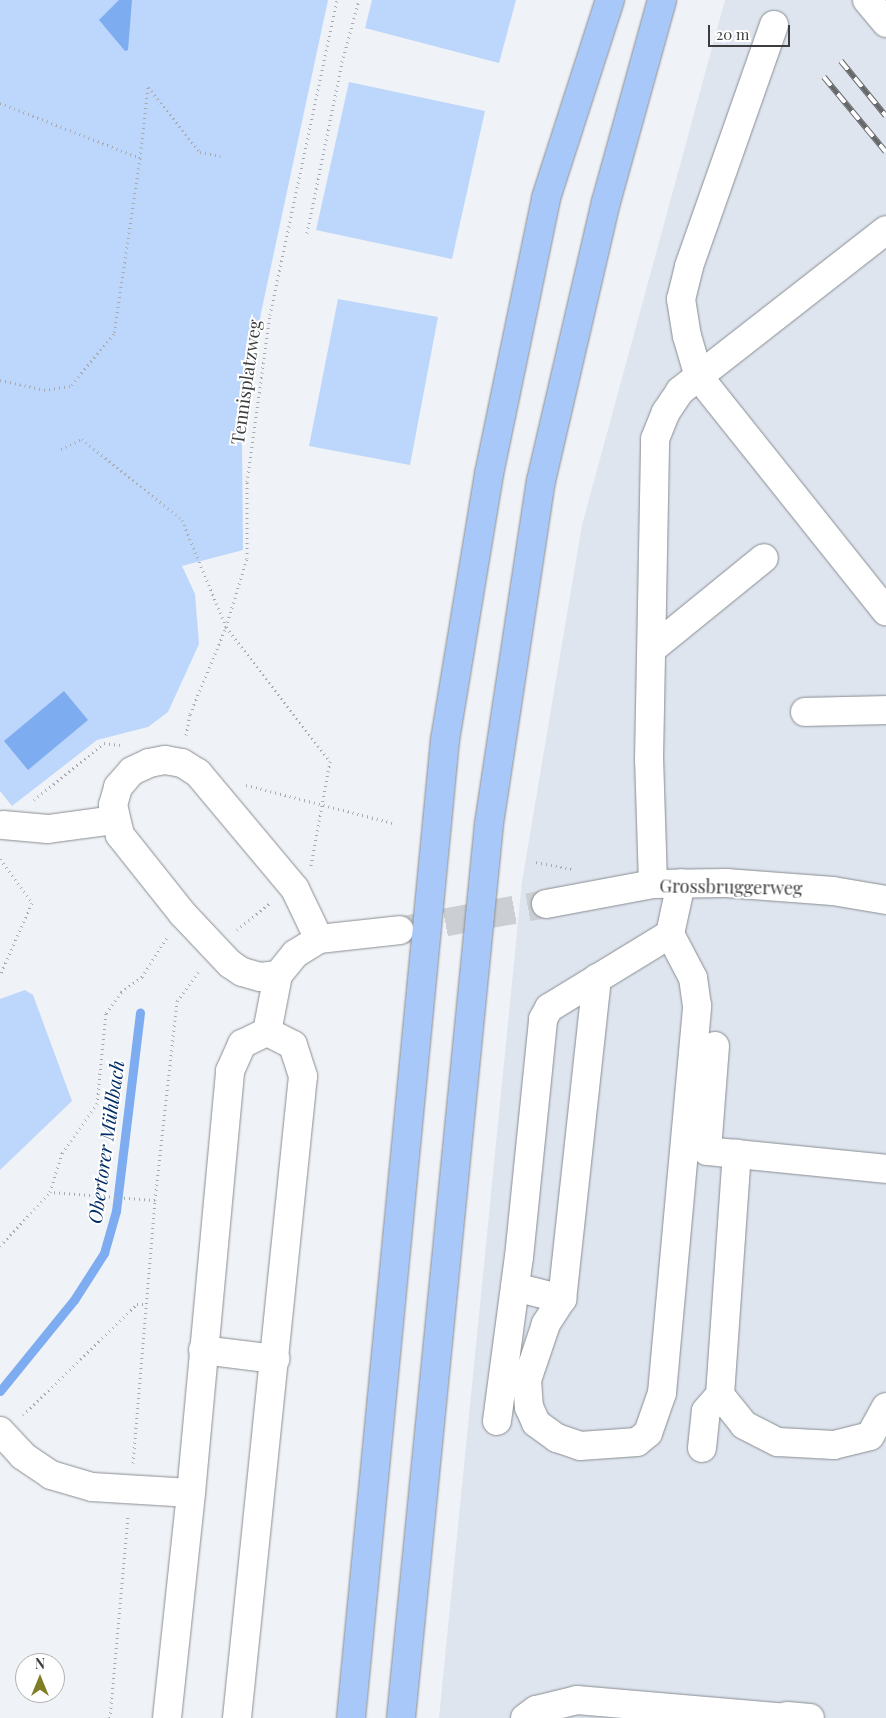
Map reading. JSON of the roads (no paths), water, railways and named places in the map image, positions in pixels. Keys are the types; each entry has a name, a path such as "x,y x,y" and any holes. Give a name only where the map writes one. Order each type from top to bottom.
{"highway":[{"path":"351,1718 445,740 489,474 546,198 610,0"},
{"path":"401,1718 489,824 536,511 606,202 662,0"}],"street":[{"path":"867,0 886,23"},
{"path":"774,25 689,267 682,299 699,377 886,611"},
{"path":"653,884 649,760 655,439 666,412 680,391 886,230"},
{"path":"652,649 764,558"},
{"path":"805,712 886,710"},
{"path":"278,975 260,977 242,972 215,949 182,913 120,835 113,805 118,787 132,771 149,762 182,763 198,773 296,889 319,939"},
{"path":"3,825 48,829 115,820"},
{"path":"597,978 562,1299 546,1324 527,1380 529,1407 536,1423 557,1438 580,1446 637,1442 648,1433 662,1393 697,1006 693,978 670,934 682,883"},
{"name":"Grossbruggerweg","path":"546,904 653,884 682,883 770,885 886,900"},
{"path":"267,1032 278,975 296,954 319,939 400,930"},
{"path":"497,1421 515,1287 543,1019 549,1008 670,934"},
{"path":"166,1718 191,1493 230,1071 242,1044 267,1032"},
{"path":"237,1718 303,1076 293,1045 267,1032"},
{"path":"715,1046 707,1151 886,1169"},
{"path":"702,1448 706,1411 720,1395 737,1154"},
{"path":"515,1287 562,1299"},
{"path":"203,1350 275,1359"},
{"path":"720,1395 744,1425 778,1442 834,1445 870,1436 886,1407"},
{"path":"2,1432 23,1456 51,1476 92,1487 191,1493"},
{"path":"525,1718 536,1710 576,1700 688,1713 795,1717"}],"water":[{"path":"119,0 132,0 128,50 125,51 99,20"},
{"path":"64,691 88,720 28,770 4,741"}],"waterway":[{"name":"Obertorer Mühlbach","path":"0,1391 74,1300 104,1253 116,1211 140,1012"}],"tunnel":[{"path":"404,930 546,904"}],"railway":[{"path":"841,61 886,116"},
{"path":"824,77 886,152"}]}
